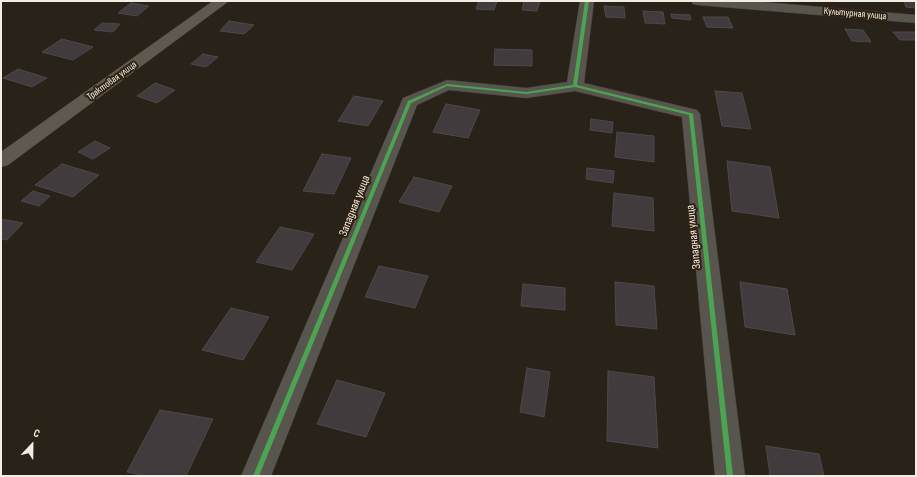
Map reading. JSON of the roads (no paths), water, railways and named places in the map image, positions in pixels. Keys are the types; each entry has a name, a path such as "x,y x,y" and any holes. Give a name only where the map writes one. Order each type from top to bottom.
{"main road":[{"name":"Трактовая улица","path":"1,161 222,1"}],"street":[{"path":"574,86 587,1"},
{"name":"Культурная улица","path":"698,1 916,19"},
{"name":"Западная улица","path":"256,476 408,102 447,85 526,93 574,86 690,114 730,476"}]}
